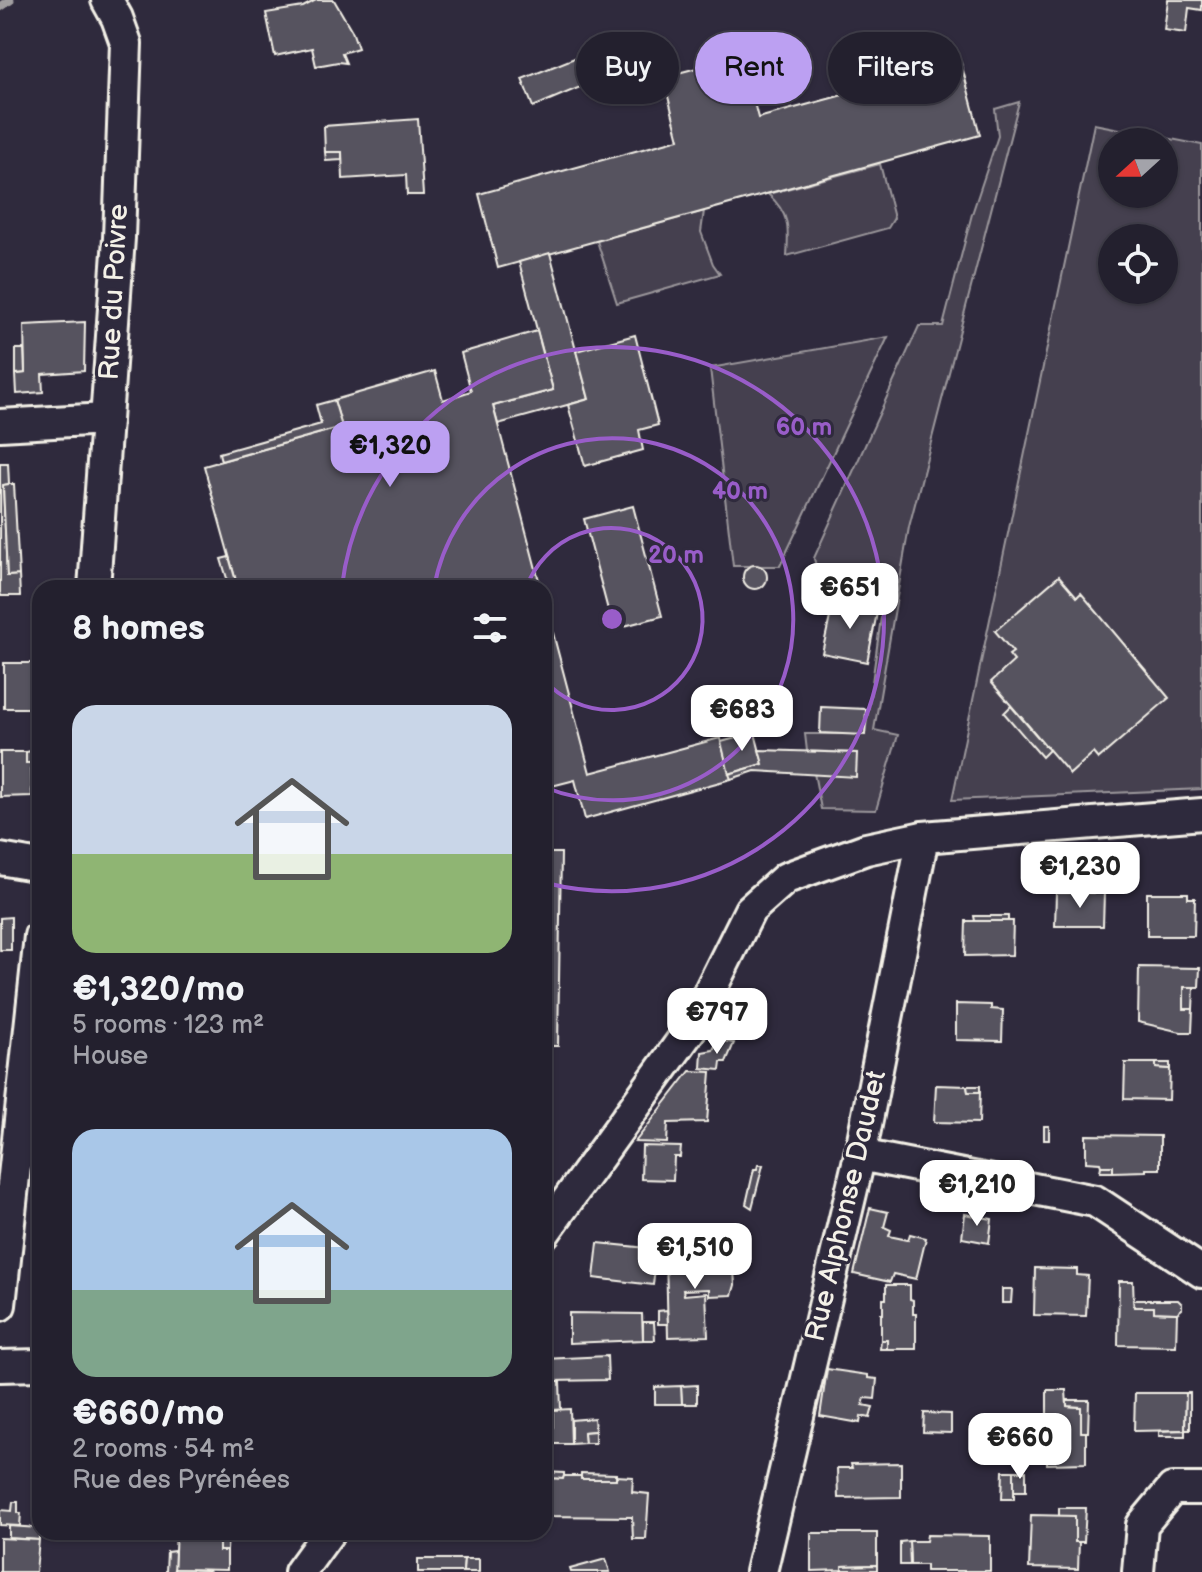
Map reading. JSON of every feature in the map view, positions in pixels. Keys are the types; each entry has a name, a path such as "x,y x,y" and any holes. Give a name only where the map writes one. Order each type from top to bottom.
{"street":[{"name":"Rue du Poivre","path":"95,580 119,238 126,43 107,0"},
{"path":"0,425 106,419"},
{"path":"552,1222 692,1027 750,910 786,878 866,849 923,837 1202,814"},
{"name":"Rue Alphonse Daudet","path":"761,1572 860,1155 923,837"},
{"path":"0,859 32,865"},
{"path":"0,1305 12,1075 32,976"},
{"path":"860,1155 1095,1201 1202,1272"},
{"path":"0,1366 32,1365"},
{"path":"1138,1572 1142,1525 1172,1489 1202,1489"},
{"path":"300,1572 323,1540"}],"shaded area":[{"path":"1019,102 909,527 874,730 898,735 876,810 821,809 814,773 856,753 807,751 805,734 865,734 883,603 823,597 814,558 919,326 943,326 972,214 998,136 995,109"},
{"path":"1094,124 1115,128 1098,128 1098,208 1178,208 1178,140 1202,145 1202,789 952,800"},
{"path":"880,164 894,218 888,228 787,256 784,215 768,194"},
{"path":"704,211 701,232 720,274 617,303 597,241"},
{"path":"888,337 780,566 733,566 710,368"}],"building":[{"path":"316,0 334,0 352,31 358,48 342,53 346,63 316,66 312,48 275,56 266,13 303,7"},
{"path":"1168,0 1202,0 1202,10 1189,8 1186,33 1164,30"},
{"path":"576,57 576,89 533,107 522,79"},
{"path":"962,67 980,135 498,268 479,194 679,139 670,104 679,104 679,73 695,68 695,104 754,104 758,118 828,99 828,104 962,104"},
{"path":"418,119 423,195 407,195 406,175 343,179 342,152 325,152 324,126"},
{"path":"325,152 342,152 342,160 326,161"},
{"path":"550,253 589,399 498,424 493,406 553,390 519,262"},
{"path":"85,322 84,371 42,374 43,392 17,394 16,374 25,373 24,325"},
{"path":"537,331 553,390 493,406 539,580 236,580 204,466 342,427 334,400 435,371 443,400 471,391 461,353"},
{"path":"635,335 658,425 639,430 643,450 585,466 568,405 589,399 576,351"},
{"path":"16,349 24,349 25,373 16,374"},
{"path":"334,400 342,427 221,461 219,453 321,424 316,405"},
{"path":"0,463 8,463 9,484 3,485 7,576 19,575 20,596 1,596 0,592"},
{"path":"14,484 19,575 7,576 3,485"},
{"path":"633,506 662,616 613,629 584,519"},
{"path":"229,557 236,580 228,580 221,559"},
{"path":"755,565 766,572 767,577 760,588 755,589 744,582 743,577 750,566"},
{"path":"1059,576 1077,597 1081,593 1169,698 1098,759 1093,753 1070,774 991,682 1014,661 1009,655 1013,652 995,631"},
{"path":"834,599 878,608 867,662 822,653"},
{"path":"552,629 590,773 720,738 731,779 585,819 575,780 552,786"},
{"path":"4,663 32,663 32,708 4,708"},
{"path":"1011,706 1049,750 1042,757 1004,713"},
{"path":"821,707 866,709 865,735 820,733"},
{"path":"755,733 763,764 729,774 721,742"},
{"path":"759,750 857,753 856,777 755,771 731,779 729,774 763,764"},
{"path":"31,751 31,763 26,763 26,752"},
{"path":"0,752 26,752 26,763 31,763 32,796 0,797"},
{"path":"552,853 561,853 558,1046 552,1046"},
{"path":"1099,887 1099,894 1065,893 1065,888"},
{"path":"1056,893 1104,893 1103,926 1055,926"},
{"path":"1147,893 1188,893 1188,898 1195,898 1194,936 1147,936"},
{"path":"974,916 1008,916 1008,922 975,921"},
{"path":"11,917 11,950 0,950 0,918"},
{"path":"966,921 1013,921 1012,955 965,956"},
{"path":"1139,967 1200,968 1199,987 1184,987 1184,1009 1193,1009 1192,1032 1138,1022"},
{"path":"1184,987 1194,987 1193,1009 1184,1009"},
{"path":"956,1004 991,1005 991,1009 1003,1010 1002,1041 956,1040"},
{"path":"718,1040 734,1043 726,1062 721,1062 720,1070 701,1068 702,1052 713,1050"},
{"path":"1125,1063 1156,1063 1156,1068 1170,1069 1169,1100 1124,1099"},
{"path":"1156,1063 1170,1063 1170,1069 1156,1068"},
{"path":"690,1071 711,1072 707,1122 668,1123 667,1143 635,1142"},
{"path":"936,1085 967,1086 968,1092 980,1092 979,1123 934,1122"},
{"path":"967,1086 980,1086 980,1092 968,1092"},
{"path":"1044,1126 1049,1126 1049,1140 1044,1140"},
{"path":"1086,1135 1160,1136 1160,1169 1113,1172 1113,1166 1086,1162"},
{"path":"642,1146 681,1147 680,1157 674,1157 673,1180 641,1179"},
{"path":"763,1165 752,1208 746,1204 754,1169"},
{"path":"1101,1166 1113,1166 1113,1172 1100,1172"},
{"path":"870,1208 888,1212 884,1227 891,1230 889,1236 908,1240 910,1234 926,1238 916,1279 893,1274 890,1282 854,1274"},
{"path":"965,1214 992,1219 989,1243 962,1238"},
{"path":"598,1243 657,1249 653,1285 594,1278"},
{"path":"733,1255 735,1285 732,1295 709,1296 709,1289 683,1290 684,1295 706,1293 708,1336 668,1337 666,1256"},
{"path":"1035,1268 1077,1269 1077,1275 1088,1276 1086,1316 1034,1315"},
{"path":"1119,1281 1133,1281 1134,1307 1154,1307 1154,1312 1177,1313 1176,1346 1118,1345"},
{"path":"886,1285 910,1285 913,1314 916,1314 916,1349 887,1349 887,1340 881,1340"},
{"path":"1002,1289 1012,1289 1011,1303 1002,1303"},
{"path":"1133,1300 1178,1300 1182,1309 1177,1313 1154,1312 1154,1307 1134,1307"},
{"path":"667,1310 668,1324 658,1324 658,1311"},
{"path":"569,1313 642,1314 643,1340 569,1343"},
{"path":"643,1322 654,1322 655,1340 643,1340"},
{"path":"881,1340 887,1340 887,1349 880,1349"},
{"path":"607,1356 608,1380 552,1381 552,1359"},
{"path":"827,1369 877,1379 875,1399 865,1398 863,1405 873,1407 870,1418 861,1416 860,1423 820,1416"},
{"path":"552,1381 560,1381 561,1410 553,1410"},
{"path":"697,1385 697,1404 682,1404 681,1386"},
{"path":"681,1386 682,1404 655,1404 655,1387"},
{"path":"1047,1390 1066,1390 1067,1406 1081,1407 1081,1432 1086,1432 1086,1463 1047,1464"},
{"path":"1135,1393 1186,1393 1185,1430 1134,1431"},
{"path":"1186,1393 1190,1393 1190,1430 1185,1430"},
{"path":"1067,1400 1089,1400 1088,1432 1081,1432 1081,1407 1067,1406"},
{"path":"570,1409 571,1444 552,1444 553,1410"},
{"path":"924,1413 951,1414 951,1433 923,1432"},
{"path":"594,1418 595,1431 584,1432 585,1443 571,1444 571,1420"},
{"path":"1042,1419 1042,1443 1028,1443 1028,1420"},
{"path":"1185,1430 1185,1436 1159,1436 1159,1431"},
{"path":"595,1431 595,1443 585,1443 584,1432"},
{"path":"901,1463 901,1497 838,1498 837,1468 852,1468 851,1464"},
{"path":"1003,1471 1014,1471 1014,1499 1002,1499"},
{"path":"1014,1471 1026,1471 1026,1491 1014,1491"},
{"path":"552,1472 564,1473 563,1479 552,1478"},
{"path":"581,1473 616,1474 616,1479 581,1479"},
{"path":"564,1476 581,1476 581,1479 633,1477 632,1492 649,1494 646,1539 633,1539 632,1517 552,1516 552,1478 563,1479"},
{"path":"13,1502 18,1502 20,1526 0,1525 0,1510 12,1511"},
{"path":"1059,1508 1086,1508 1084,1542 1075,1542 1075,1516 1059,1516"},
{"path":"1031,1515 1075,1516 1075,1542 1079,1542 1078,1569 1029,1568"},
{"path":"9,1526 32,1528 32,1540 9,1538"},
{"path":"811,1533 877,1533 877,1565 811,1571"},
{"path":"927,1535 990,1536 990,1571 926,1571 926,1565 910,1565 909,1541 926,1541"},
{"path":"0,1538 39,1540 36,1572 0,1572"},
{"path":"176,1540 219,1540 219,1551 227,1551 227,1570 174,1569"},
{"path":"219,1540 228,1540 227,1551 219,1551"},
{"path":"909,1541 910,1565 900,1565 900,1542"},
{"path":"175,1551 174,1572 166,1572 167,1552"},
{"path":"418,1559 464,1559 463,1572 418,1572"},
{"path":"464,1559 479,1559 479,1572 463,1572"},
{"path":"606,1559 610,1572 571,1572 570,1569"},
{"path":"877,1565 877,1570 842,1570 842,1566"},
{"path":"174,1569 209,1570 174,1572"}],"waterway":[{"path":"0,7 10,0"}]}
